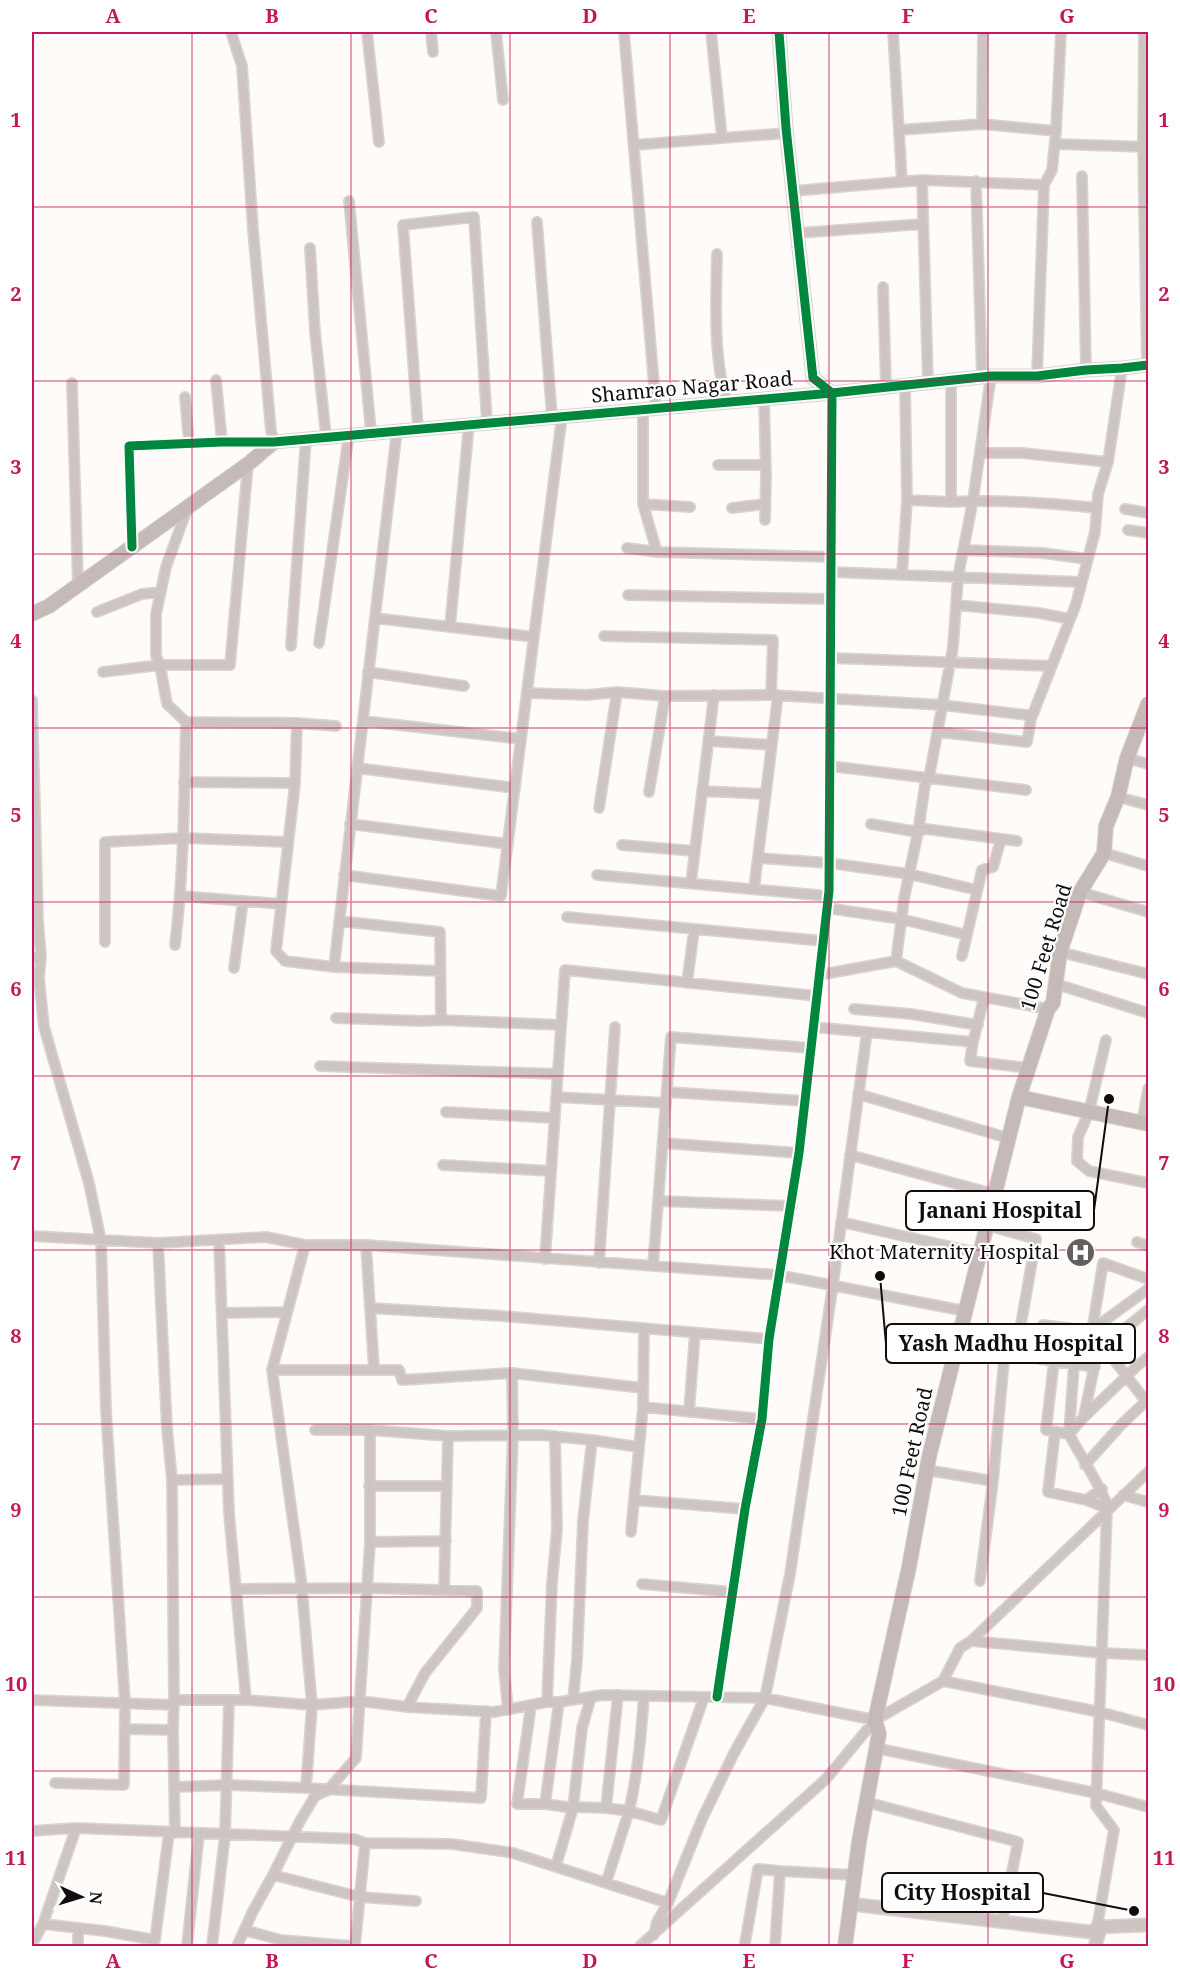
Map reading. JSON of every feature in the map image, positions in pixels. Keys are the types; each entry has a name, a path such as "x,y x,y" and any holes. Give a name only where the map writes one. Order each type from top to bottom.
{"main road":[{"path":"32,614 49,606 187,508 248,464 274,442"},
{"name":"100 Feet Road","path":"846,1946 854,1875 879,1734 875,1720 909,1567 926,1470 1018,1097 1048,1009 1053,1003 1060,952 1080,892 1104,853 1106,825 1118,797 1127,758 1144,732 1149,704"},
{"path":"1018,1097 1145,1124"}],"street":[{"path":"132,547 129,446 274,442 271,431 253,230 242,66 231,32"},
{"path":"367,32 379,142"},
{"path":"431,32 434,52"},
{"path":"496,32 503,100"},
{"path":"624,32 656,408"},
{"path":"711,32 722,138"},
{"path":"717,1697 745,1509 762,1419 769,1339 792,1206 828,896 832,393 813,378 787,133 779,32"},
{"path":"893,32 902,182"},
{"path":"982,124 983,32"},
{"path":"1037,376 1044,185 1052,170 1055,144 1060,32"},
{"path":"1144,32 1148,365"},
{"path":"899,130 982,124 1056,131"},
{"path":"634,146 787,133"},
{"path":"1055,144 1146,147"},
{"path":"1082,176 1086,370"},
{"path":"793,191 922,180 1044,185"},
{"path":"922,180 928,382"},
{"path":"896,961 901,919 925,785 929,778 950,662 958,577 974,500 980,453 986,376 976,181"},
{"path":"349,201 371,432"},
{"path":"418,428 403,225 474,217 487,423"},
{"path":"344,875 501,896 534,637 557,416 537,222"},
{"path":"798,233 923,224"},
{"path":"310,248 315,332 326,436"},
{"path":"717,254 716,323 723,389 727,402"},
{"path":"883,287 886,387"},
{"name":"Shamrao Nagar Road","path":"274,442 832,393 986,376 1037,376 1148,365"},
{"path":"938,732 1027,742 1031,719 1070,619 1095,532 1098,494 1108,462 1122,368"},
{"path":"216,380 222,442"},
{"path":"951,380 951,502"},
{"path":"72,384 78,585"},
{"path":"902,574 907,500 905,385"},
{"path":"185,396 189,443"},
{"path":"764,399 765,520"},
{"path":"643,409 643,504 657,552"},
{"path":"450,627 469,424"},
{"path":"334,967 397,430"},
{"path":"319,643 349,434"},
{"path":"291,646 306,438"},
{"path":"980,453 1022,453 1108,462"},
{"path":"103,672 160,665 230,666 248,464"},
{"path":"718,465 766,465"},
{"path":"907,500 1047,503 1097,508"},
{"path":"643,504 690,507"},
{"path":"732,508 765,504"},
{"path":"187,508 166,567 156,614 156,656 160,665 167,704 186,722 297,723 336,726"},
{"path":"1125,509 1149,513"},
{"path":"1128,530 1149,533"},
{"path":"627,548 657,552 831,556"},
{"path":"964,550 1043,553 1087,559"},
{"path":"831,572 1081,582"},
{"path":"97,612 142,594 161,592"},
{"path":"628,595 831,599"},
{"path":"956,605 1039,613 1070,619"},
{"path":"375,618 534,637"},
{"path":"604,636 773,640 775,695 772,745 754,889"},
{"path":"830,658 1051,666"},
{"path":"368,672 464,686"},
{"path":"527,693 587,695 617,692 665,696 775,695 942,705 1027,715 1031,719"},
{"path":"599,808 617,692"},
{"path":"691,883 714,695"},
{"path":"649,792 665,696"},
{"path":"32,700 36,957 44,1027 89,1183 100,1241 106,1411 125,1703 124,1785 55,1783"},
{"path":"363,721 521,739"},
{"path":"175,945 181,896 184,838 186,722"},
{"path":"297,723 295,783 276,951 285,962 334,967 440,971"},
{"path":"708,741 772,745"},
{"path":"1127,758 1149,764"},
{"path":"830,766 1026,790"},
{"path":"357,768 515,788"},
{"path":"184,782 295,783"},
{"path":"702,790 766,794"},
{"path":"1118,797 1149,805"},
{"path":"350,824 508,844"},
{"path":"871,824 918,832 926,829 1017,841"},
{"path":"105,942 105,842 184,838 287,842"},
{"path":"962,956 982,870 993,867 1001,839"},
{"path":"622,845 695,850"},
{"path":"1104,853 1149,866"},
{"path":"758,858 829,863 909,874 977,890"},
{"path":"597,875 828,896"},
{"path":"1080,892 1149,912"},
{"path":"181,896 281,904"},
{"path":"234,968 243,901"},
{"path":"827,908 901,919 967,935"},
{"path":"567,917 823,941"},
{"path":"339,921 440,932 441,1020"},
{"path":"687,983 694,930"},
{"path":"1060,952 1149,974"},
{"path":"819,975 896,961 962,993 1048,1009"},
{"path":"544,1259 565,970 817,996"},
{"path":"1056,984 1149,1013"},
{"path":"984,998 970,1060 1028,1068"},
{"path":"854,1009 911,1014 978,1025"},
{"path":"336,1018 561,1025"},
{"path":"599,1263 615,1027"},
{"path":"813,1027 974,1042"},
{"path":"654,1935 657,1922 668,1903 702,1819 734,1753 765,1698 790,1574 867,1032"},
{"path":"653,1266 671,1037 811,1048"},
{"path":"1106,1040 1089,1112 1078,1137 1077,1161 1089,1171 1149,1183"},
{"path":"320,1066 557,1074"},
{"path":"1145,1124 1149,1089"},
{"path":"667,1092 805,1101"},
{"path":"858,1094 1008,1138"},
{"path":"556,1097 666,1103"},
{"path":"446,1112 554,1118"},
{"path":"663,1143 799,1153"},
{"path":"849,1155 994,1194"},
{"path":"443,1165 551,1171"},
{"path":"658,1201 792,1206"},
{"path":"841,1222 979,1253"},
{"path":"980,1581 993,1481 1006,1338 1018,1341 1036,1239 986,1225"},
{"path":"32,1236 158,1243 266,1237 305,1245 366,1245 779,1275 965,1311"},
{"path":"219,1240 229,1513 246,1701"},
{"path":"1137,1242 1149,1246"},
{"path":"43,1924 113,1932 154,1943 172,1833 175,1786 172,1480 167,1428 158,1243"},
{"path":"305,1245 272,1370 302,1589 312,1705 306,1788"},
{"path":"366,1245 374,1369"},
{"path":"1086,1465 1121,1425 1148,1402 1093,1330 1103,1263 1149,1279"},
{"path":"1043,1325 1093,1330 1149,1289"},
{"path":"370,1308 502,1316 769,1339"},
{"path":"1083,1418 1102,1343 1149,1310"},
{"path":"222,1313 287,1312"},
{"path":"631,1532 642,1407 644,1329"},
{"path":"689,1412 695,1333"},
{"path":"1069,1434 1083,1418 1149,1357"},
{"path":"1039,1359 1095,1367"},
{"path":"1054,1361 1046,1430 1069,1434"},
{"path":"1074,1364 1069,1434 1102,1489 1108,1510 1096,1806 1114,1830 1095,1947"},
{"path":"272,1370 399,1370 402,1380 512,1373 643,1388"},
{"path":"508,1710 504,1668 513,1434 512,1373"},
{"path":"642,1407 762,1419"},
{"path":"315,1430 370,1430 448,1436 513,1434 555,1436 638,1447"},
{"path":"237,1947 253,1911 315,1796 328,1790 356,1758 370,1542 370,1430"},
{"path":"1055,1432 1048,1492 1086,1500 1108,1510"},
{"path":"444,1590 448,1436"},
{"path":"547,1702 552,1582 557,1529 555,1436"},
{"path":"573,1700 584,1521 592,1440"},
{"path":"926,1470 993,1481"},
{"path":"640,1947 826,1779 875,1720 943,1681 960,1648 971,1641 1149,1472"},
{"path":"172,1480 228,1479"},
{"path":"369,1486 447,1486"},
{"path":"1086,1500 1102,1489"},
{"path":"1123,1495 1149,1502"},
{"path":"634,1500 745,1509"},
{"path":"370,1542 446,1541"},
{"path":"642,1584 732,1592"},
{"path":"237,1589 367,1588 477,1591 477,1608 425,1673 408,1707"},
{"path":"971,1641 1149,1655"},
{"path":"943,1681 1100,1712 1149,1725"},
{"path":"32,1700 125,1703 246,1701 312,1705 361,1701 408,1707 486,1711 618,1695 765,1698 875,1720"},
{"path":"606,1808 618,1695"},
{"path":"606,1883 634,1790 644,1696"},
{"path":"556,1866 573,1808 582,1728 591,1697"},
{"path":"531,1706 518,1804 606,1808 629,1811 661,1820 704,1697"},
{"path":"212,1947 225,1835 229,1701"},
{"path":"545,1804 559,1702"},
{"path":"175,1786 306,1788 481,1798 486,1711"},
{"path":"125,1729 173,1730"},
{"path":"875,1748 1096,1793 1149,1807"},
{"path":"866,1802 1018,1842 1002,1922"},
{"path":"32,1831 76,1828 354,1839 365,1843 452,1844 513,1852 668,1903"},
{"path":"32,1944 43,1924 76,1828"},
{"path":"187,1947 199,1834"},
{"path":"244,1930 281,1940 354,1947 365,1843"},
{"path":"745,1943 758,1869 854,1875"},
{"path":"775,1947 780,1871"},
{"path":"273,1875 360,1897 416,1901"},
{"path":"850,1904 1002,1922 1098,1930 1149,1925"},
{"path":"78,1928 78,1947"}],"cycle path":[{"path":"717,1697 745,1509 762,1419 769,1339 799,1153 829,891 832,393 813,378 786,128 779,32"},
{"path":"132,547 129,446 274,442 832,393 991,376 1037,376 1148,365"}],"place":[{"name":"Janani Hospital","path":"1109,1099"},
{"name":"Khot Maternity Hospital","path":"1080,1252"},
{"name":"Yash Madhu Hospital","path":"880,1276"},
{"name":"City Hospital","path":"1134,1911"}]}
